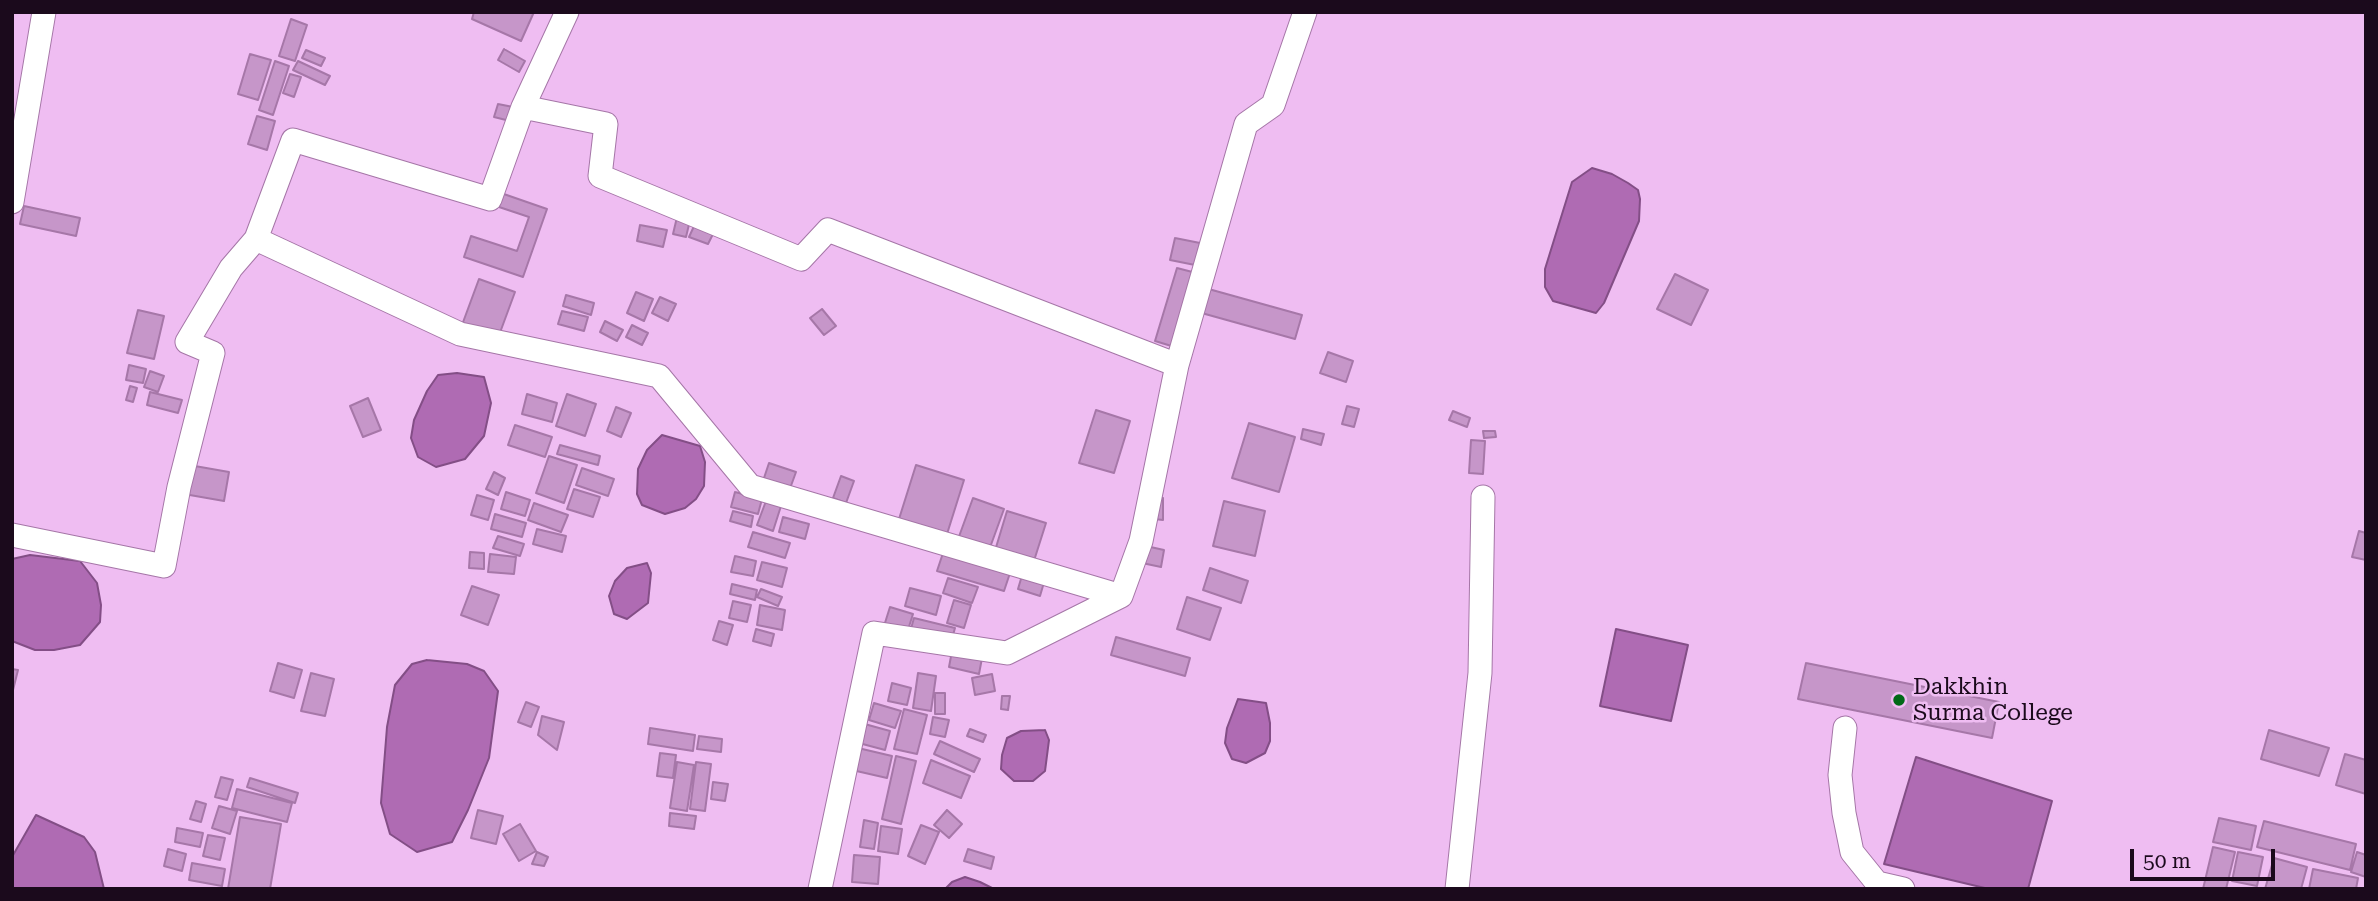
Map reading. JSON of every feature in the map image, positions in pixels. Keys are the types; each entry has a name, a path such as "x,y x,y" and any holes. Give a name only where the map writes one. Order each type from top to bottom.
{"street":[{"path":"12,202 44,12"},
{"path":"12,536 164,566 179,486 214,353 187,342 231,268 256,239 293,140 490,199 523,107 567,12"},
{"path":"820,889 874,633 1007,653 1121,596 1141,541 1177,365 1246,124 1273,105 1305,12"},
{"path":"523,107 606,124 600,176 801,259 828,230 1177,365"},
{"path":"256,239 460,334 659,376 750,486 1121,596"},
{"path":"1457,889 1480,673 1483,497"},
{"path":"1845,728 1840,775 1852,852 1877,883 1902,889"}],"shaded area":[{"path":"1592,168 1612,174 1628,183 1638,190 1640,199 1639,221 1604,303 1596,313 1553,301 1545,287 1545,269 1572,182"},
{"path":"457,373 484,377 491,403 484,436 465,459 436,467 418,457 411,438 414,420 427,391 438,375"},
{"path":"662,435 700,446 705,462 704,486 696,499 685,508 665,514 642,505 637,494 638,469 647,450"},
{"path":"30,555 80,561 97,583 101,605 100,622 80,645 35,650 12,641 12,559"},
{"path":"647,563 651,573 648,603 627,619 614,614 609,596 615,581 627,568"},
{"path":"1616,629 1688,645 1671,721 1600,706"},
{"path":"427,660 467,664 484,671 498,691 489,758 452,842 417,852 390,834 381,803 387,727 395,685 412,664"},
{"path":"1238,699 1266,703 1270,723 1270,741 1265,753 1246,763 1232,759 1225,743 1227,728"},
{"path":"1045,730 1049,740 1045,771 1033,781 1014,781 1001,769 1007,738 1021,731"},
{"path":"1916,757 2052,801 2028,889 1989,889 1884,864"},
{"path":"36,815 84,837 95,852 104,889 12,889 12,857"},
{"path":"965,877 994,889 945,889 952,882"}],"building":[{"path":"474,12 534,12 521,41 472,19"},
{"path":"291,19 307,25 295,61 279,56"},
{"path":"504,49 525,61 519,72 498,60"},
{"path":"306,50 325,58 321,66 302,58"},
{"path":"250,54 271,60 258,100 238,94"},
{"path":"275,61 289,66 273,115 259,110"},
{"path":"298,61 330,76 325,85 293,70"},
{"path":"290,74 301,77 294,97 283,93"},
{"path":"498,104 513,107 510,121 494,117"},
{"path":"257,116 275,121 267,150 248,144"},
{"path":"498,192 547,209 523,277 464,257 471,236 517,251 529,217 493,205"},
{"path":"24,206 80,218 76,236 20,224"},
{"path":"678,213 691,216 686,237 673,234"},
{"path":"695,224 714,232 708,244 689,237"},
{"path":"640,225 667,230 663,247 637,241"},
{"path":"1175,238 1200,243 1195,265 1170,260"},
{"path":"1177,268 1200,274 1178,348 1155,341"},
{"path":"1675,274 1708,290 1691,325 1657,309"},
{"path":"479,279 515,292 498,338 462,325"},
{"path":"1205,288 1302,315 1295,339 1198,312"},
{"path":"636,292 653,299 644,321 627,313"},
{"path":"566,295 594,303 591,315 563,306"},
{"path":"660,297 676,304 668,321 652,313"},
{"path":"822,309 836,326 824,335 810,318"},
{"path":"138,310 164,316 154,359 127,353"},
{"path":"562,311 588,317 584,331 558,324"},
{"path":"605,321 623,330 617,341 600,332"},
{"path":"632,325 648,333 642,345 626,337"},
{"path":"1328,352 1353,361 1346,382 1320,373"},
{"path":"129,365 146,369 143,383 126,380"},
{"path":"150,371 164,376 158,392 144,387"},
{"path":"130,386 137,388 133,402 126,400"},
{"path":"150,392 182,400 178,413 147,405"},
{"path":"527,394 557,403 552,422 522,414"},
{"path":"567,394 596,404 585,436 556,426"},
{"path":"368,398 381,430 363,437 350,406"},
{"path":"1347,406 1359,409 1354,427 1342,424"},
{"path":"616,407 631,413 621,437 607,431"},
{"path":"1096,410 1130,421 1114,473 1079,463"},
{"path":"1453,411 1470,418 1467,427 1449,420"},
{"path":"1249,423 1295,437 1279,492 1232,478"},
{"path":"515,425 552,437 545,457 508,445"},
{"path":"1303,429 1324,434 1321,445 1301,439"},
{"path":"1483,431 1495,431 1496,437 1484,438"},
{"path":"1471,440 1485,441 1483,474 1469,473"},
{"path":"560,445 600,456 598,465 557,454"},
{"path":"549,456 577,465 564,503 536,493"},
{"path":"769,463 796,472 788,494 762,484"},
{"path":"189,465 229,472 224,501 184,494"},
{"path":"916,465 964,480 947,534 899,519"},
{"path":"582,468 614,479 608,496 576,485"},
{"path":"494,472 505,478 498,495 486,489"},
{"path":"841,476 854,481 846,503 833,498"},
{"path":"574,489 600,497 593,517 567,509"},
{"path":"506,492 530,500 525,516 501,509"},
{"path":"735,492 762,499 758,514 731,507"},
{"path":"477,495 494,500 488,520 471,515"},
{"path":"1155,497 1163,498 1163,520 1154,519"},
{"path":"973,498 1004,509 988,553 957,542"},
{"path":"766,501 781,506 773,531 757,525"},
{"path":"1224,501 1265,511 1255,556 1213,546"},
{"path":"534,503 568,515 561,532 528,520"},
{"path":"733,511 753,516 751,527 730,521"},
{"path":"1007,511 1046,523 1032,567 994,554"},
{"path":"495,514 526,523 522,537 491,529"},
{"path":"783,517 809,524 805,539 779,532"},
{"path":"537,529 566,536 562,552 533,544"},
{"path":"2359,531 2366,533 2366,560 2352,557"},
{"path":"753,532 790,543 785,558 748,547"},
{"path":"498,536 524,544 520,556 493,548"},
{"path":"1146,546 1164,550 1161,567 1142,563"},
{"path":"944,550 1011,570 1004,591 937,571"},
{"path":"470,552 484,553 484,569 469,568"},
{"path":"490,554 516,557 514,574 488,572"},
{"path":"735,556 756,561 753,576 731,572"},
{"path":"762,562 787,568 782,587 757,580"},
{"path":"1210,568 1248,581 1241,603 1203,590"},
{"path":"1023,572 1045,579 1040,596 1018,589"},
{"path":"948,578 978,587 972,603 943,593"},
{"path":"732,584 757,590 755,600 730,594"},
{"path":"472,586 499,595 488,625 461,615"},
{"path":"910,588 941,596 936,615 905,606"},
{"path":"761,589 782,597 778,606 757,597"},
{"path":"1187,597 1221,608 1210,640 1177,629"},
{"path":"954,600 971,605 964,628 947,623"},
{"path":"733,601 751,605 747,622 729,618"},
{"path":"760,605 785,610 782,630 757,625"},
{"path":"890,607 913,614 907,633 884,626"},
{"path":"914,618 955,628 951,642 910,632"},
{"path":"719,621 733,625 727,645 713,640"},
{"path":"756,629 774,634 771,646 753,641"},
{"path":"1116,637 1190,658 1185,676 1111,655"},
{"path":"952,651 982,658 979,674 949,667"},
{"path":"278,663 302,670 294,698 270,691"},
{"name":"Dakkhin Surma College","path":"1806,663 1999,702 1992,738 1798,699"},
{"path":"12,669 18,670 12,694"},
{"path":"311,673 334,679 325,716 301,711"},
{"path":"918,673 936,676 931,711 913,708"},
{"path":"992,674 995,691 975,695 972,678"},
{"path":"892,683 911,688 907,705 888,701"},
{"path":"935,693 945,693 945,714 935,714"},
{"path":"1002,696 1010,696 1008,710 1001,709"},
{"path":"526,702 539,707 531,727 518,722"},
{"path":"874,703 901,711 895,728 869,720"},
{"path":"904,709 927,715 917,754 894,749"},
{"path":"542,716 564,722 557,750 538,735"},
{"path":"933,717 949,720 945,737 930,734"},
{"path":"861,723 890,731 885,750 855,742"},
{"path":"650,728 695,735 693,751 648,744"},
{"path":"970,729 986,735 983,742 967,736"},
{"path":"2269,730 2329,748 2319,776 2261,759"},
{"path":"699,736 722,739 721,752 697,749"},
{"path":"940,741 980,759 974,772 934,754"},
{"path":"858,748 892,756 887,778 852,770"},
{"path":"660,753 676,755 673,778 657,776"},
{"path":"2345,754 2366,760 2366,794 2336,785"},
{"path":"896,756 916,761 901,824 882,819"},
{"path":"931,760 970,776 961,798 923,783"},
{"path":"677,762 694,765 687,811 670,808"},
{"path":"696,762 711,764 705,811 690,809"},
{"path":"221,777 233,780 227,800 215,797"},
{"path":"250,778 298,793 295,803 247,787"},
{"path":"713,782 728,784 725,801 711,799"},
{"path":"237,789 292,803 287,822 232,808"},
{"path":"196,801 206,804 201,822 190,819"},
{"path":"219,806 237,811 230,834 212,828"},
{"path":"478,810 503,816 496,844 471,838"},
{"path":"947,810 962,824 949,838 934,825"},
{"path":"670,813 696,816 694,829 669,826"},
{"path":"240,817 281,824 270,889 228,889"},
{"path":"2219,818 2256,826 2251,850 2213,842"},
{"path":"864,820 878,823 874,849 860,847"},
{"path":"2264,821 2356,844 2350,870 2257,847"},
{"path":"520,824 536,851 519,861 503,834"},
{"path":"921,825 939,832 925,864 908,856"},
{"path":"881,826 902,829 898,854 878,851"},
{"path":"177,828 203,833 200,847 175,842"},
{"path":"208,835 225,838 220,860 203,856"},
{"path":"2213,847 2235,852 2226,889 2203,889"},
{"path":"168,849 186,854 182,871 164,866"},
{"path":"968,849 994,857 991,869 964,861"},
{"path":"537,852 548,857 544,866 532,864"},
{"path":"2238,852 2263,857 2257,886 2232,881"},
{"path":"2357,852 2366,855 2366,877 2351,872"},
{"path":"854,855 880,857 878,884 852,882"},
{"path":"2274,858 2307,867 2301,889 2265,889"},
{"path":"192,863 225,869 222,886 189,880"},
{"path":"2313,869 2358,878 2356,889 2309,889"}],"place":[{"name":"Dakkhin Surma College","path":"1899,700"}]}
